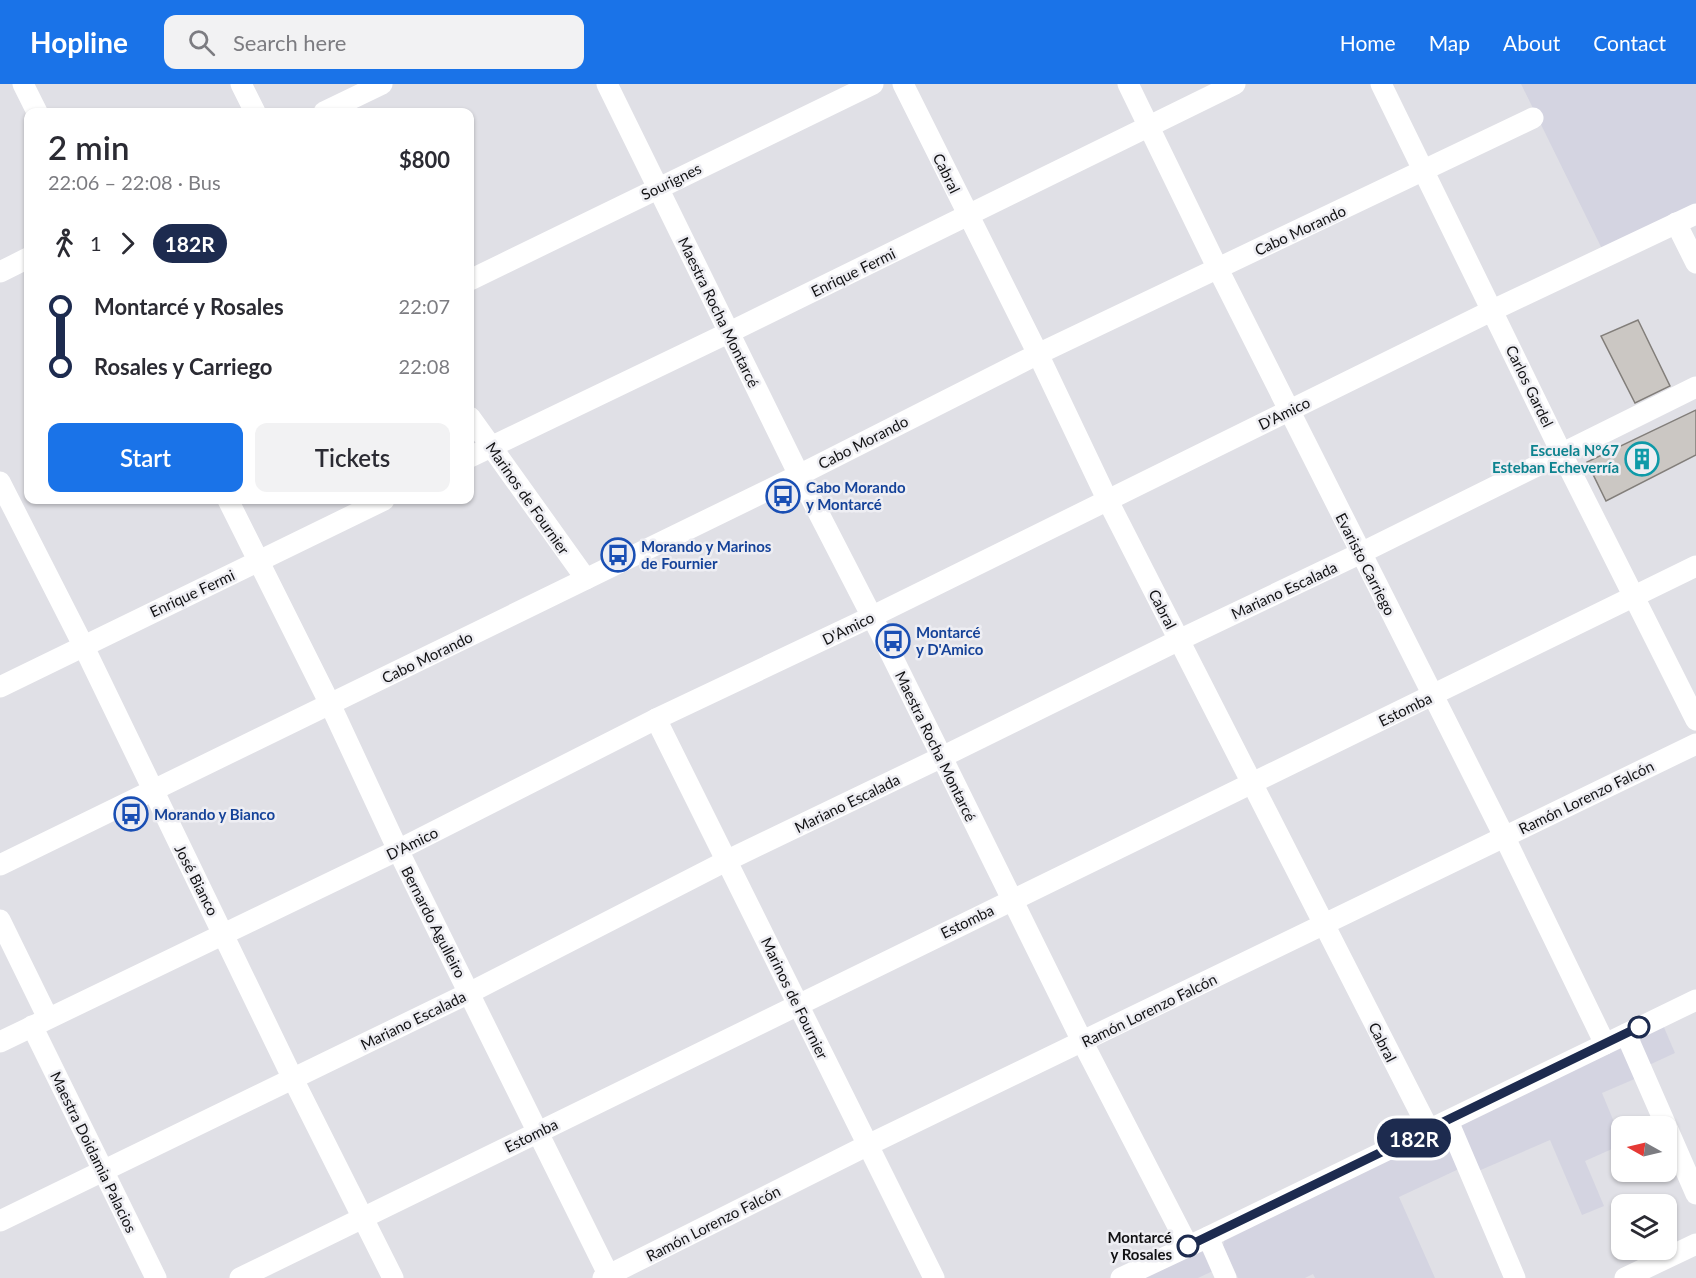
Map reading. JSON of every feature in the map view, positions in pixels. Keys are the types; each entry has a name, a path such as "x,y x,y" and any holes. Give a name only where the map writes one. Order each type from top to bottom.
{"street":[{"path":"22,84 35,108"},
{"path":"241,84 253,108"},
{"path":"332,108 382,84"},
{"name":"Maestra Rocha Montarcé","path":"607,84 799,475 1083,1042 1188,1246"},
{"name":"Sourignes","path":"474,278 873,84"},
{"name":"Cabral","path":"903,84 1038,354 1107,499 1322,924 1438,1126 1515,1278"},
{"name":"Evaristo Carriego","path":"1128,84 1218,269 1504,836 1605,1044"},
{"name":"Enrique Fermi","path":"474,455 730,333 1235,84"},
{"name":"Carlos Gardel","path":"1381,84 1562,454 1696,720"},
{"name":"Cabo Morando","path":"0,865 799,475 1038,354 1533,118"},
{"name":"D'Amico","path":"0,1042 398,850 656,719 871,617 1493,310 1696,214"},
{"path":"1676,223 1696,263"},
{"path":"0,272 24,260"},
{"name":"Mariano Escalada","path":"0,1221 292,1077 469,993 726,861 1361,554 1696,387"},
{"name":"Marinos de Fournier","path":"474,423 586,579"},
{"name":"José Bianco","path":"0,482 13,503 292,1077 393,1278"},
{"name":"Bernardo Agulleiro","path":"230,504 330,704 398,850 607,1277"},
{"name":"Enrique Fermi","path":"0,687 376,504"},
{"name":"Estomba","path":"240,1278 1696,566"},
{"name":"Marinos de Fournier","path":"656,719 934,1278"},
{"name":"Ramón Lorenzo Falcón","path":"607,1277 868,1145 1696,744"},
{"name":"Maestra Doidamia Palacios","path":"0,920 40,1022 104,1171 156,1278"},
{"path":"1120,1278 1696,1000"},
{"path":"1626,1034 1696,1194"},
{"path":"1208,1237 1226,1278"},
{"path":"1625,1278 1696,1244"}],"shaded area":[{"path":"1521,84 1696,84 1696,205 1604,253"},
{"path":"1663,1025 1675,1053 1649,1065 1640,1041 1642,1036"},
{"path":"1620,1048 1625,1050 1637,1078 1602,1093 1612,1116 1611,1149 1585,1161 1604,1206 1582,1215 1550,1140 1476,1172 1460,1129 1462,1123"},
{"path":"1440,1136 1448,1139 1461,1168 1399,1197 1435,1278 1315,1278 1313,1274 1305,1278 1238,1278 1223,1246 1225,1237"},
{"path":"1197,1250 1204,1252 1215,1270 1198,1278 1140,1278"}],"building":[{"path":"1638,320 1670,386 1635,403 1601,336"},
{"name":"Escuela N°67 Esteban Echeverría","path":"1696,410 1696,455 1606,501 1587,462"}],"bus line":[{"name":"182R","path":"1188,1246 1639,1027"}],"place":[{"name":"Escuela N°67 Esteban Echeverría","path":"1642,459"},
{"name":"Cabo Morando y Montarcé","path":"783,496"},
{"name":"Morando y Marinos de Fournier","path":"618,555"},
{"name":"Montarcé y D'Amico","path":"893,641"},
{"name":"Morando y Bianco","path":"131,814"},
{"name":"Montarcé y Rosales","path":"1188,1246"}]}
